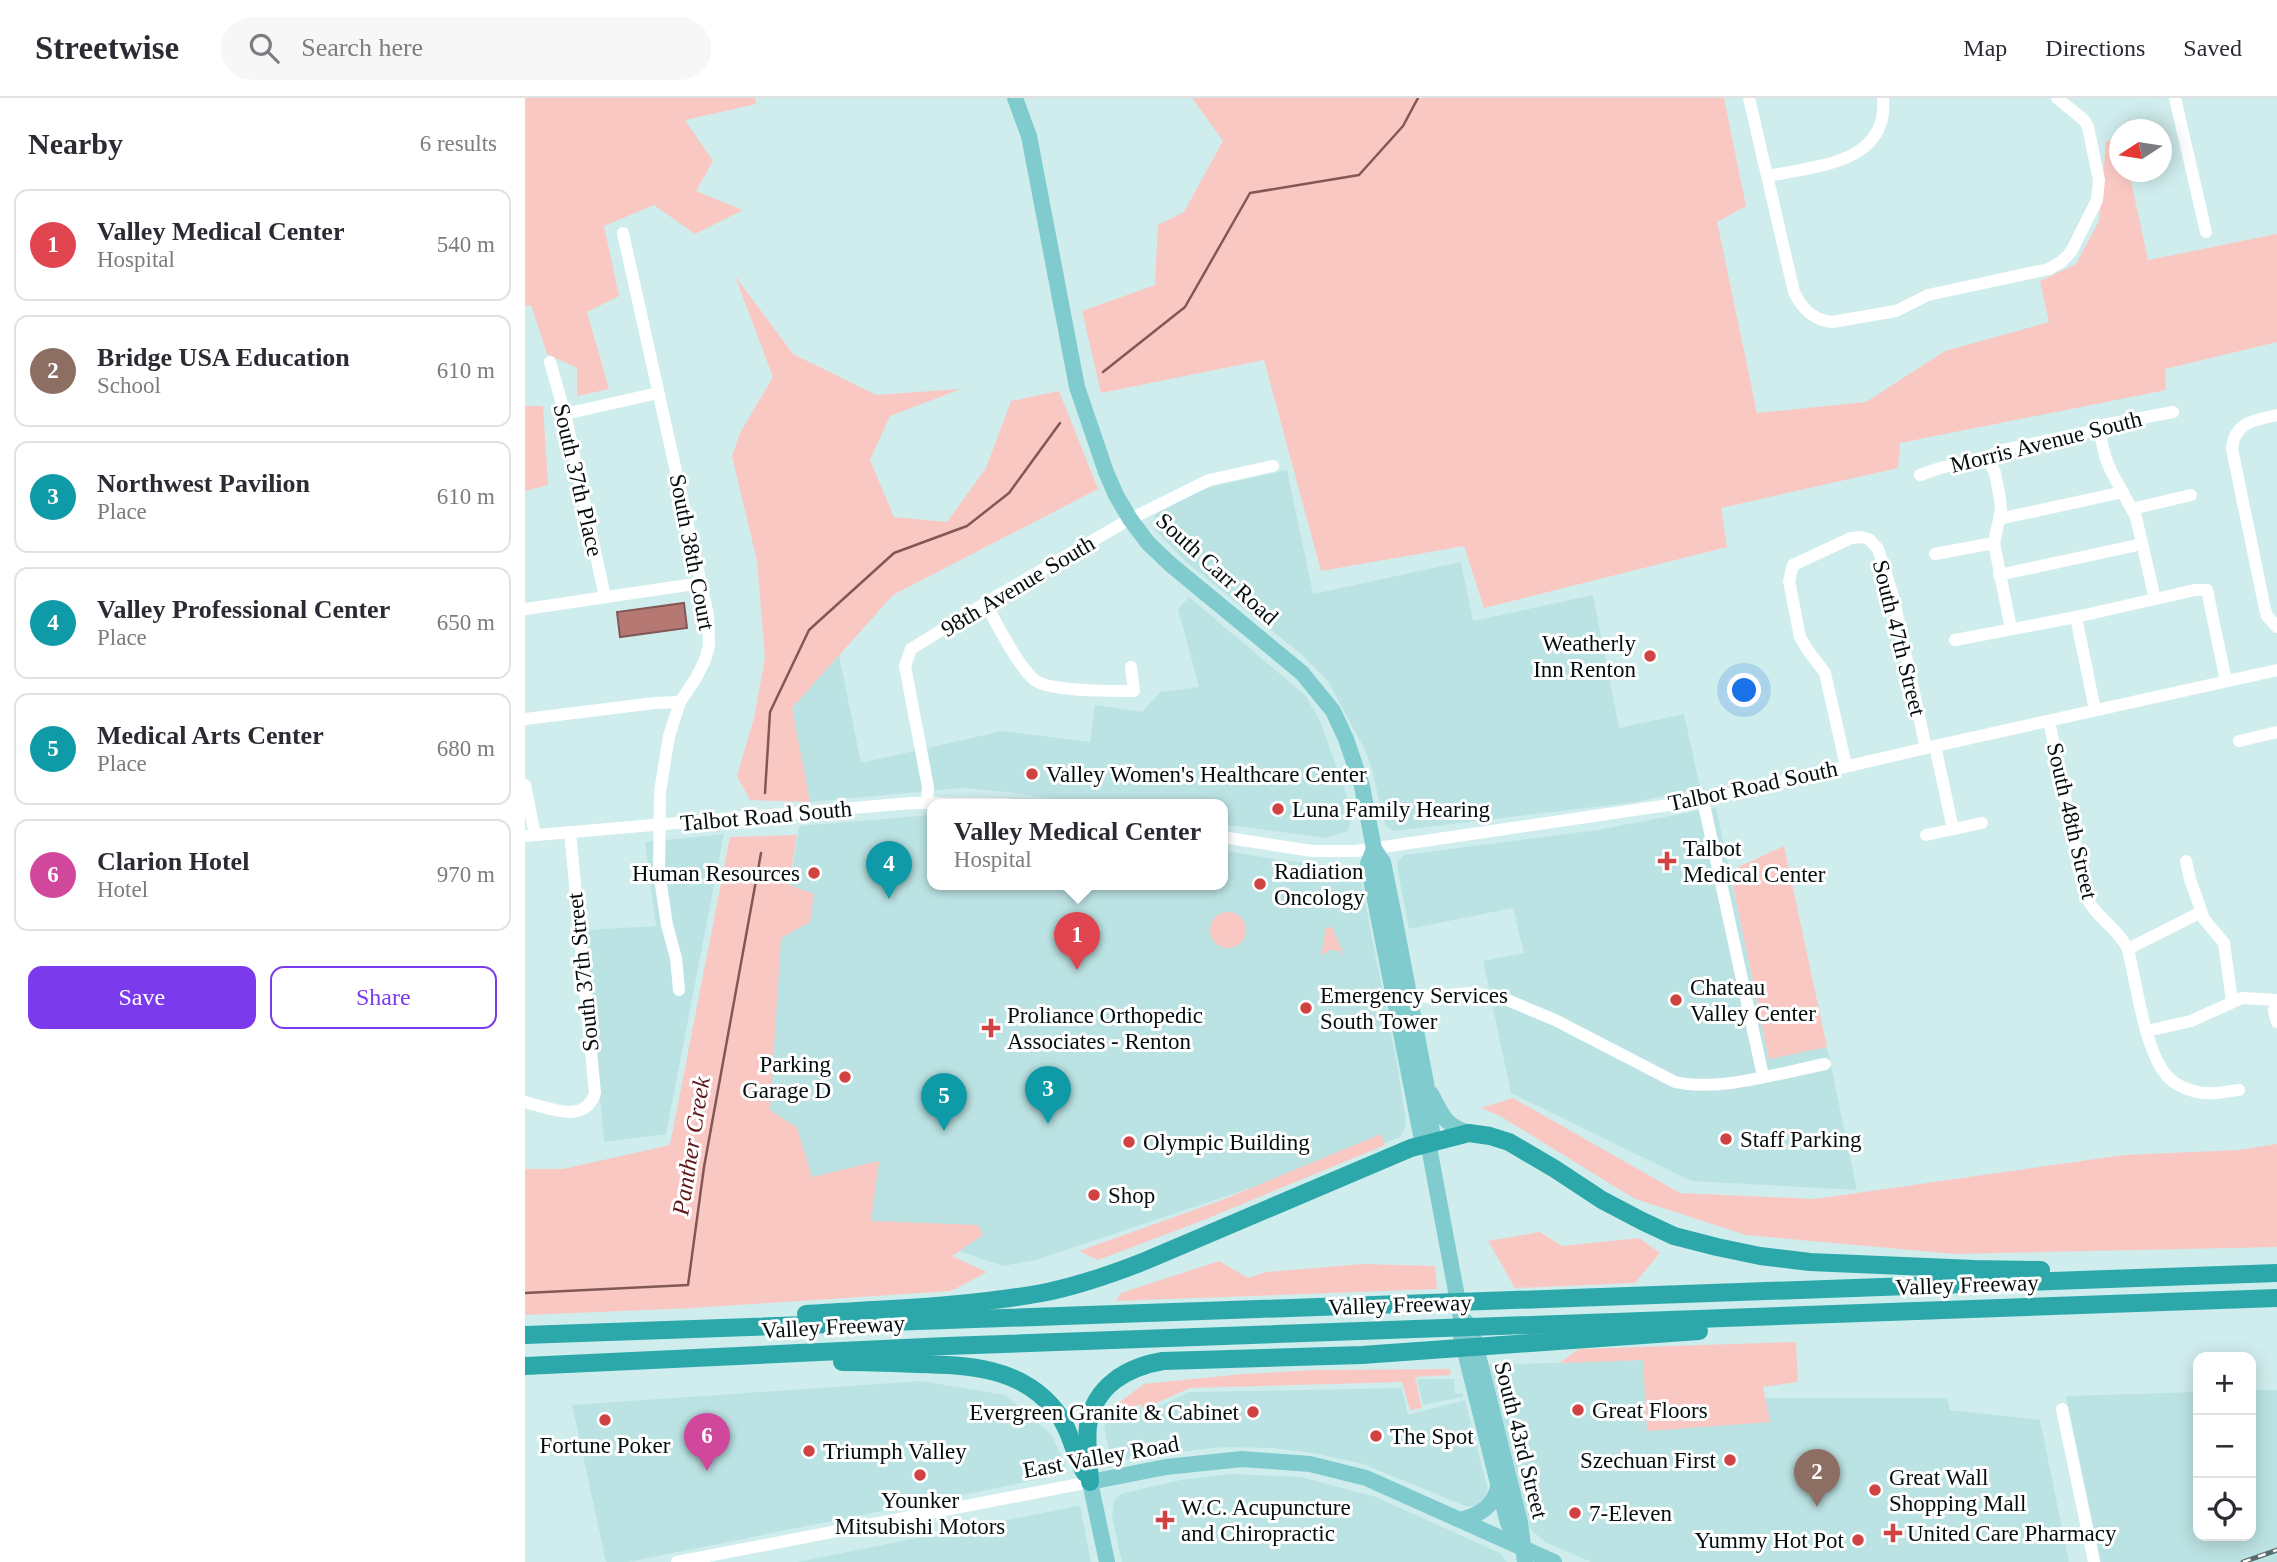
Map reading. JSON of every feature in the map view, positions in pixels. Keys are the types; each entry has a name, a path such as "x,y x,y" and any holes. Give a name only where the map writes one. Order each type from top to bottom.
{"highway":[{"path":"701,1329 727,1319 970,1304 1072,1286 1145,1261 1428,1142 1469,1133 1509,1142 1602,1200 1674,1236 1760,1256 1810,1262 1961,1269 2100,1271 2167,1276"},
{"name":"Valley Freeway","path":"525,1335 2277,1273"},
{"path":"525,1344 2277,1280"},
{"name":"Valley Freeway","path":"525,1366 932,1347 2277,1298"},
{"path":"1090,1482 1088,1425 1096,1404 1107,1387 1117,1378 1137,1366 1149,1363 1362,1355 1676,1332 1845,1324 1859,1314"},
{"path":"642,1362 682,1367 836,1362 964,1365 997,1372 1025,1383 1042,1395 1057,1411 1090,1482"}],"main road":[{"name":"South Carr Road","path":"1015,98 1029,136 1077,387 1106,472 1130,519 1148,543 1302,673 1333,711 1357,767 1374,849"},
{"name":"South 43rd Street","path":"1374,849 1383,862 1426,1083 1432,1133 1428,1142 1461,1318 1459,1328 1472,1360 1520,1522 1524,1555"},
{"name":"South 43rd Street","path":"1374,849 1368,866 1421,1135 1428,1142"},
{"path":"1426,1083 1443,1118 1455,1129 1469,1133"},
{"name":"South 43rd Street","path":"1472,1360 1508,1523 1524,1555"},
{"name":"East Valley Road","path":"1090,1482 1203,1462 1243,1459 1288,1461 1366,1478 1460,1520 1524,1555 1554,1562"},
{"path":"1090,1482 1107,1562"},
{"path":"1460,1520 1483,1511 1494,1499 1499,1484"}],"street":[{"path":"1749,98 1794,292 1810,314 1823,321 1832,322 1896,311 1928,295 2049,269 2061,262 2071,252 2097,200 2099,180 2088,127 2084,120 2056,98"},
{"path":"1768,176 1853,156 1864,149 1872,141 1882,122 1883,98"},
{"path":"2175,98 2206,232"},
{"name":"South 38th Court","path":"622,233 708,615 709,646 705,660 681,702 664,759 659,872 667,925 676,958 679,990"},
{"name":"South 37th Place","path":"550,362 565,414 605,597"},
{"path":"565,414 658,393"},
{"name":"Morris Avenue South","path":"1920,475 2003,450 2092,431 2098,426 2173,411"},
{"path":"2277,415 2247,422 2236,433 2232,449 2267,617 2277,627"},
{"path":"2098,426 2105,456 2132,509 2155,599"},
{"path":"1987,457 1995,474 2000,499 1994,543 2011,629"},
{"name":"98th Avenue South","path":"927,802 927,787 905,666 911,649 1130,519 1209,480 1273,466"},
{"path":"1999,519 2123,492"},
{"path":"2132,509 2191,495"},
{"name":"South 47th Street","path":"1846,766 1825,673 1800,637 1789,581 1794,565 1851,538 1861,537 1869,539 1878,549 1893,596 1930,747 1954,829"},
{"path":"1935,554 1994,543"},
{"path":"2000,575 2142,544"},
{"path":"525,609 701,583"},
{"path":"1955,640 2076,617 2195,590 2207,590 2226,681"},
{"path":"985,603 1027,673 1038,682 1051,687 1134,691 1131,667"},
{"path":"2076,617 2095,710"},
{"name":"Talbot Road South","path":"1228,838 1312,851 1374,849 1703,800 2277,670"},
{"path":"525,719 681,702"},
{"name":"South 48th Street","path":"2049,721 2086,896 2094,910 2123,937 2129,948 2147,1031 2160,1065 2167,1077 2177,1084 2206,1093 2239,1090"},
{"path":"2239,741 2277,732"},
{"path":"525,785 530,836"},
{"path":"1703,800 1763,1076"},
{"name":"Talbot Road South","path":"530,836 927,802"},
{"path":"1926,835 1982,823"},
{"name":"South 37th Street","path":"525,1102 566,1112 585,1109 592,1103 595,1093 569,832"},
{"path":"2186,861 2201,912 2224,943 2232,1001"},
{"path":"2129,948 2201,912"},
{"path":"1410,998 1472,993 1505,999 1555,1020 1675,1082 1701,1086 1825,1064"},
{"path":"2147,1031 2191,1021 2232,1001 2252,998 2276,1000 2274,1011 2277,1022"},
{"path":"2062,1409 2094,1562"},
{"name":"East Valley Road","path":"677,1562 1090,1482"}],"shaded area":[{"path":"525,98 755,98 756,104 685,120 713,161 696,191 743,210 695,234 654,205 604,226 619,296 587,312 609,389 577,396 577,368 547,354 531,305 525,306"},
{"path":"1192,98 1724,98 1746,206 1717,222 1757,413 1866,402 1945,351 2049,322 2040,281 2076,264 2099,221 2106,142 2109,141 2109,182 2131,182 2148,260 2277,234 2277,342 2165,369 2166,390 1900,443 1898,468 1721,508 1727,547 1484,608 1464,546 1321,571 1264,360 1101,393 1082,311 1155,285 1158,225 1184,212 1223,141"},
{"path":"735,276 793,354 876,395 961,389 890,416 870,460 894,517 947,522 986,468 1011,401 1059,391 1098,489 893,595 792,708 810,802 750,800 737,776 754,718 765,658 757,561 732,456 741,431 773,377"},
{"path":"525,406 543,406 548,485 525,491"},
{"path":"1287,470 1313,594 1461,562 1473,621 1593,595 1619,728 1684,714 1700,788 1636,802 1393,831 1387,827 1366,752 1328,681 1302,655 1186,562 1155,530 1153,523 1156,514 1199,491"},
{"path":"1189,597 1305,695 1320,721 1349,802 1351,819 1348,831 1326,838 1228,825 1228,799 1052,799 962,788 810,802 792,708 839,655 861,763 1002,731 1090,742 1095,705 1142,712 1160,692 1199,687 1178,609"},
{"path":"684,603 687,628 620,637 617,612"},
{"path":"1716,807 1769,1058 1827,1047 1857,1190 1691,1181 1511,1093 1483,961 1524,953 1513,908 1409,929 1397,867 1398,861 1404,855 1598,830"},
{"path":"927,815 927,890 1228,890 1228,851 1279,860 1355,868 1360,876 1397,1063 1406,1122 1404,1131 1399,1138 1036,1260 1003,1266 744,1178 799,826"},
{"path":"724,834 666,1134 604,1142 585,930 656,926 645,842"},
{"path":"797,835 789,885 814,894 810,922 781,938 770,1110 797,1128 812,1177 879,1161 871,1221 978,1225 983,1235 952,1256 987,1272 951,1291 693,1308 525,1315 525,1169 563,1169 670,1145 730,837"},
{"path":"1784,846 1827,1047 1769,1059 1730,871"},
{"path":"1228,912 1241,917 1246,930 1241,943 1228,948 1215,943 1210,930 1215,917"},
{"path":"1332,927 1344,955 1341,951 1329,950 1321,956 1326,928"},
{"path":"1513,1098 1680,1193 1815,1199 2124,1155 2239,1150 2277,1144 2277,1247 1955,1254 1746,1235 1635,1199 1500,1116 1481,1108"},
{"path":"1381,1134 1385,1145 1196,1223 1098,1260 1079,1251 1222,1200"},
{"path":"1540,1232 1562,1246 1639,1238 1660,1253 1635,1283 1515,1288 1488,1241"},
{"path":"1219,1261 1248,1278 1266,1272 1363,1264 1435,1266 1437,1289 1116,1301 1121,1293"},
{"path":"1796,1342 1798,1382 1763,1387 1770,1422 1647,1431 1643,1360 1559,1363 1579,1349"},
{"path":"1644,1360 1647,1431 1769,1422 1764,1398 1947,1398 1950,1410 2040,1420 2069,1562 1591,1562 1547,1543 1531,1530 1489,1365"},
{"path":"1450,1369 1451,1375 1415,1377 1422,1408 1410,1410 1402,1382 1190,1388 1143,1409 1140,1404 1124,1411 1116,1405 1144,1384 1316,1370"},
{"path":"1417,1379 1454,1379 1455,1394 1463,1393 1463,1397 1423,1405"},
{"path":"921,1381 1005,1395 1052,1435 1066,1467 1061,1475 628,1562 606,1562 572,1405"},
{"path":"1402,1388 1408,1415 1465,1400 1488,1490 1485,1500 1477,1506 1465,1506 1363,1464 1313,1453 1272,1448 1224,1447 1111,1462 1104,1425 1140,1407 1142,1414 1190,1392"},
{"path":"2256,1390 2277,1390 2277,1562 2101,1562 2066,1396 2193,1392 2193,1541 2256,1541"},
{"path":"1230,1474 1301,1477 1376,1497 1500,1553 1507,1562 1122,1562 1112,1516 1114,1501 1120,1494 1181,1480"},
{"path":"1077,1506 1080,1506 1091,1562 797,1562"}],"waterway":[{"name":"Panther Creek","path":"1103,372 1185,307 1250,193 1359,175 1403,126 1418,98"},
{"name":"Panther Creek","path":"765,793 770,712 809,630 894,553 967,526 1009,493 1060,423"},
{"name":"Panther Creek","path":"525,1293 688,1285 704,1167 761,853"}],"railway":[{"path":"2243,1562 2277,1550"}],"place":[{"name":"Weatherly Inn Renton","path":"1650,656"},
{"name":"Valley Women's Healthcare Center","path":"1032,774"},
{"name":"Luna Family Hearing","path":"1278,809"},
{"name":"Talbot Medical Center","path":"1667,861"},
{"name":"Human Resources","path":"814,873"},
{"name":"Radiation Oncology","path":"1260,884"},
{"name":"Valley Professional Center","path":"889,899"},
{"name":"Valley Medical Center","path":"1077,970"},
{"name":"Chateau Valley Center","path":"1676,1000"},
{"name":"Emergency Services South Tower","path":"1306,1008"},
{"name":"Proliance Orthopedic Associates - Renton","path":"991,1028"},
{"name":"Parking Garage D","path":"845,1077"},
{"name":"Northwest Pavilion","path":"1048,1124"},
{"name":"Medical Arts Center","path":"944,1131"},
{"name":"Staff Parking","path":"1726,1139"},
{"name":"Olympic Building","path":"1129,1142"},
{"name":"Shop","path":"1094,1195"},
{"name":"Great Floors","path":"1578,1410"},
{"name":"Evergreen Granite & Cabinet","path":"1253,1412"},
{"name":"Fortune Poker","path":"605,1420"},
{"name":"The Spot","path":"1376,1436"},
{"name":"Triumph Valley","path":"809,1451"},
{"name":"Szechuan First","path":"1730,1460"},
{"name":"Clarion Hotel","path":"707,1471"},
{"name":"Younker Mitsubishi Motors","path":"920,1475"},
{"name":"Great Wall Shopping Mall","path":"1875,1490"},
{"name":"Bridge USA Education","path":"1817,1507"},
{"name":"7-Eleven","path":"1575,1513"},
{"name":"W.C. Acupuncture and Chiropractic","path":"1165,1520"},
{"name":"United Care Pharmacy","path":"1893,1533"},
{"name":"Yummy Hot Pot","path":"1858,1540"}]}
